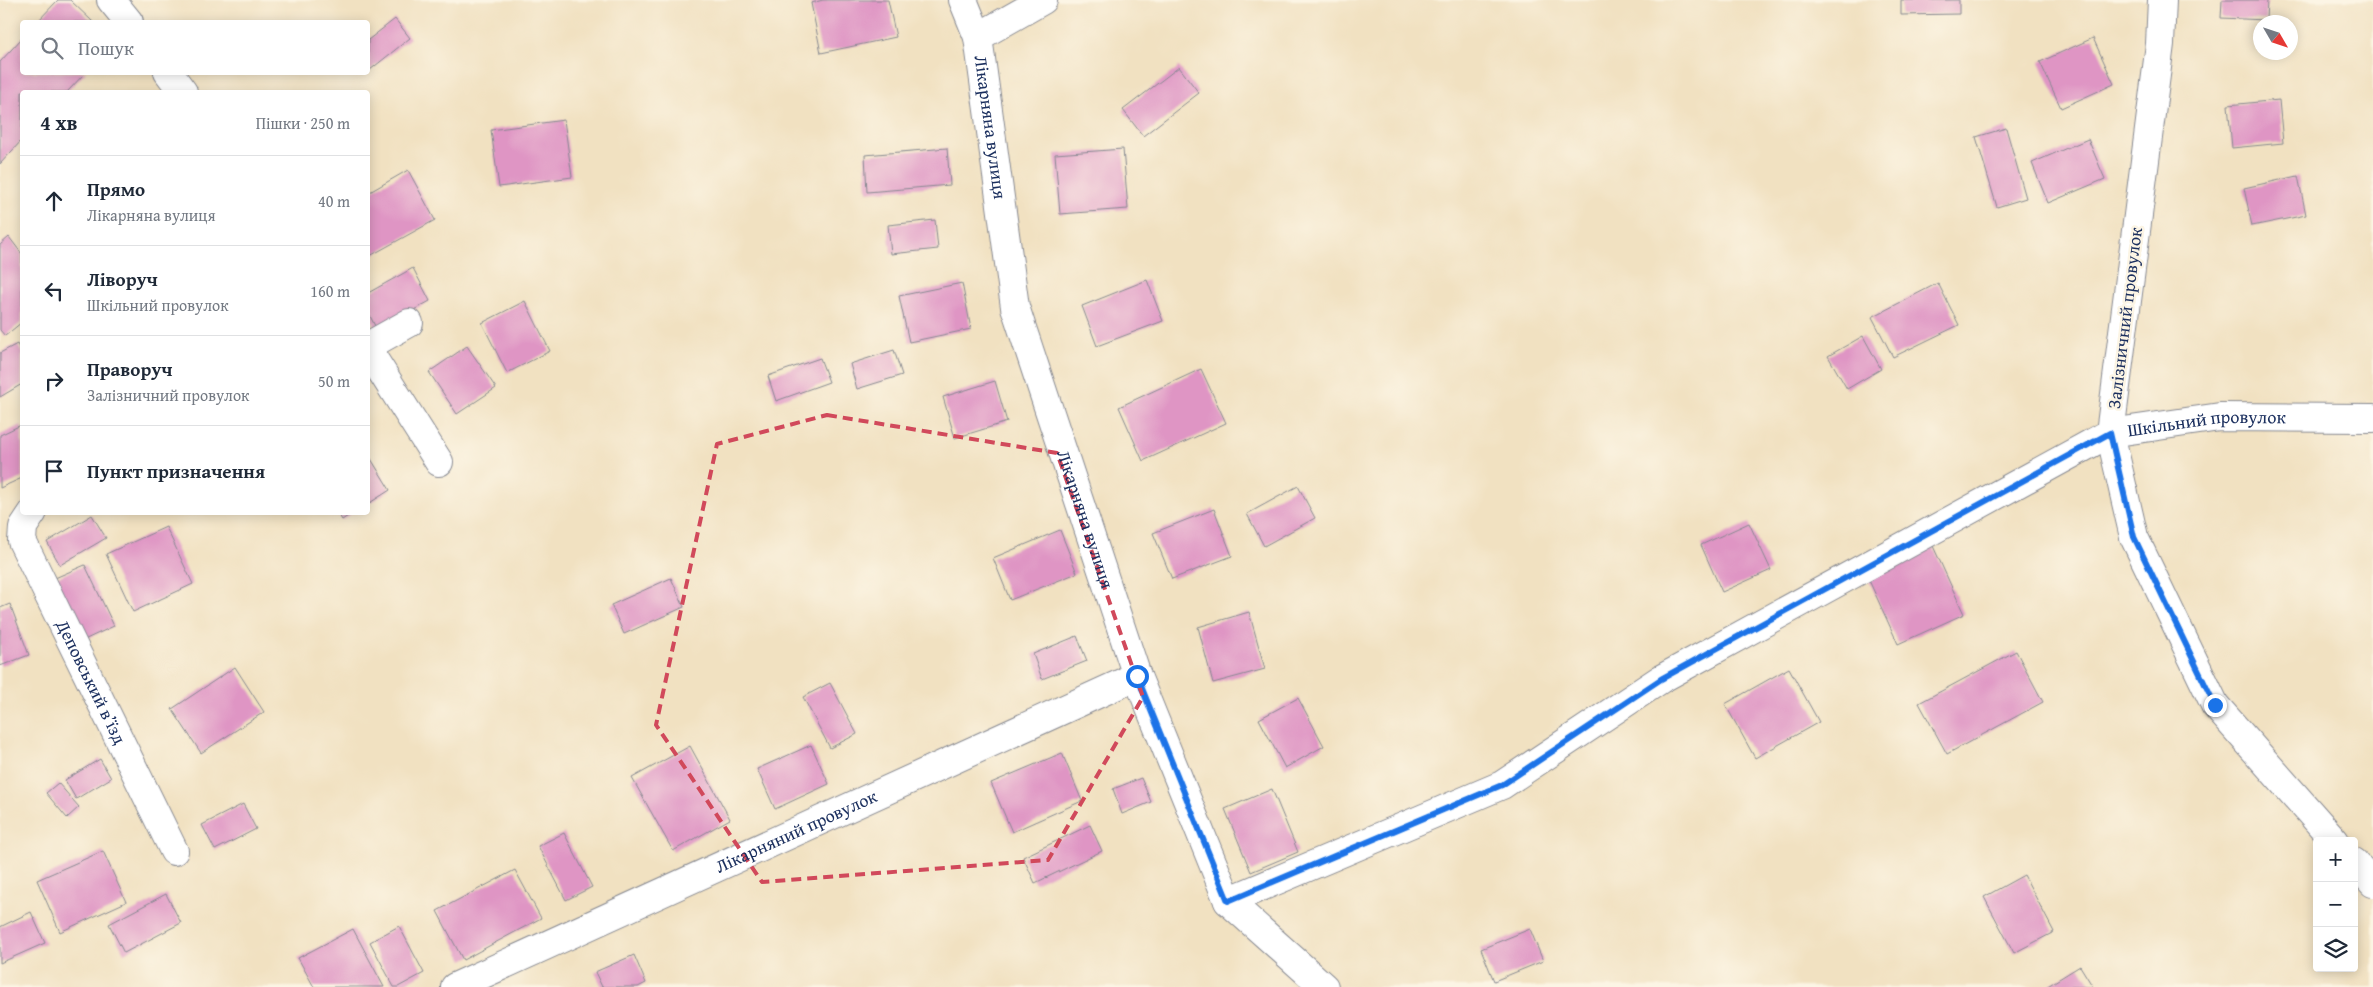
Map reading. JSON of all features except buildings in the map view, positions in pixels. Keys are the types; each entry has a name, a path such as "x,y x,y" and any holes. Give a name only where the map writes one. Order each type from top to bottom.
{"street":[{"path":"111,0 127,20"},
{"name":"Лікарняна вулиця","path":"963,0 978,36 1015,307 1137,676 1228,901 1324,987"},
{"path":"978,36 1043,0"},
{"name":"Залізничний провулок","path":"2162,0 2160,44 2110,433 2134,537 2215,705 2332,837"},
{"path":"170,75 182,90"},
{"path":"370,345 409,323"},
{"path":"370,353 439,462"},
{"name":"Шкільний провулок","path":"1228,901 1502,785 1661,679 2110,433 2220,417 2373,418"},
{"name":"Деповський в’їзд","path":"31,515 24,527 22,541 174,851"},
{"name":"Лікарняний провулок","path":"455,987 1137,676"},
{"path":"2358,866 2373,883"}],"highlighted area":[{"path":"827,415 1057,453 1143,697 1048,860 762,882 656,725 717,444"}],"route":[{"path":"1137,676 1228,901 1502,785 1661,679 2110,433 2134,537 2215,705"}]}
